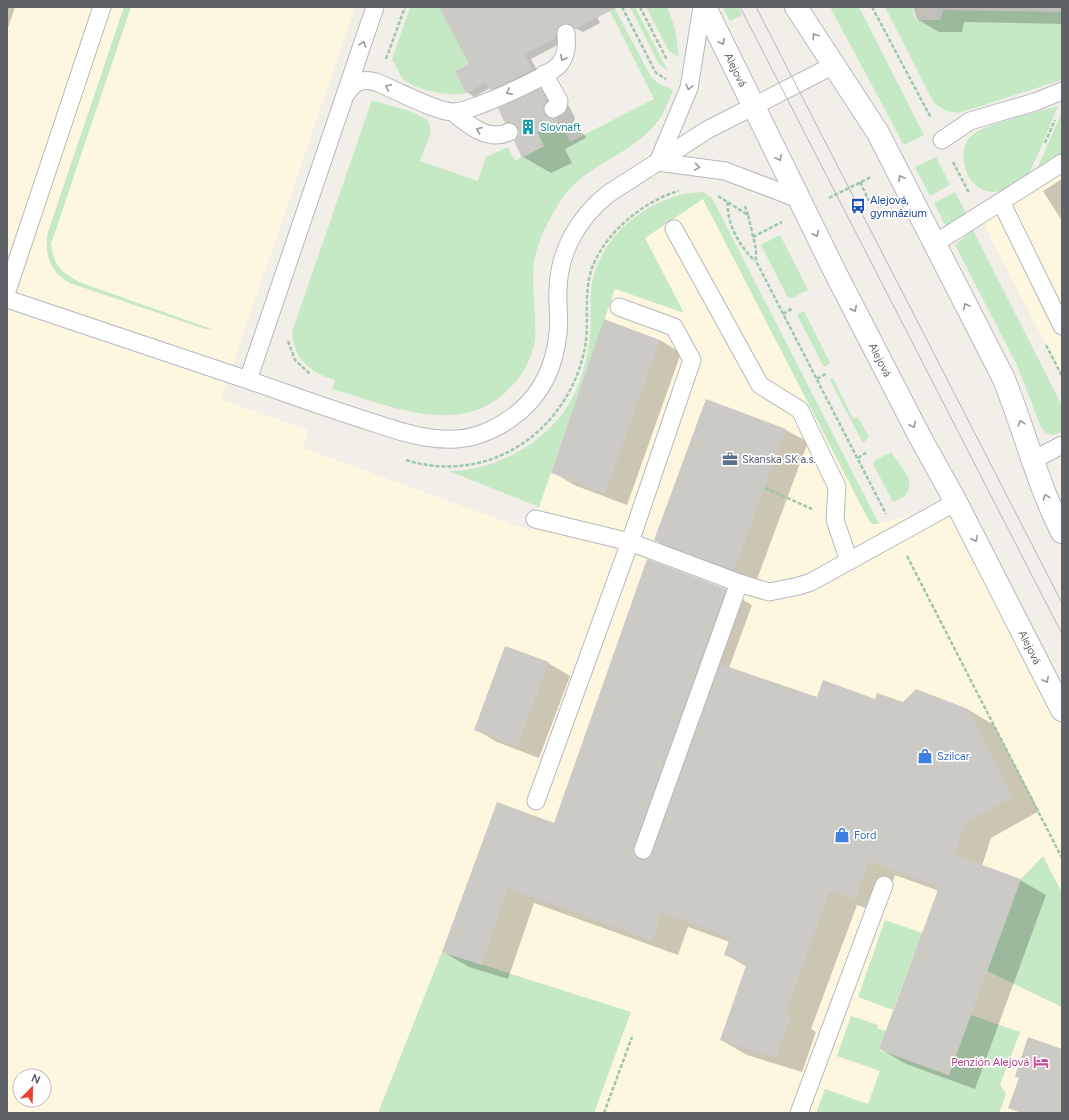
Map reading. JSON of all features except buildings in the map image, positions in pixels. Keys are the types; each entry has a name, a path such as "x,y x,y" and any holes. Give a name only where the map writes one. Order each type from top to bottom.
{"street":[{"name":"Alejová","path":"703,7 754,105 802,205 920,437 956,502 1062,710"},
{"path":"796,7 878,133 1003,377 1018,413 1051,510 1062,532"}],"lane":[{"path":"7,291 102,7"},
{"path":"248,380 376,7"},
{"path":"658,162 689,88 703,7"},
{"path":"453,112 487,104 554,69 564,57 567,45 566,33"},
{"path":"7,299 421,438 457,439 480,434 499,426 524,408 536,394 551,369 559,331 558,287 560,268 568,243 576,228 595,204 707,130 834,65"},
{"path":"544,74 559,101 558,106 553,109"},
{"path":"346,94 352,86 360,81 368,79 429,105 453,112 473,128 500,135 510,132"},
{"path":"942,140 970,121 1035,102 1062,91"},
{"path":"658,162 725,170 802,205"},
{"path":"934,244 1062,163"},
{"path":"1001,202 1062,326"},
{"path":"674,229 760,385 800,410 837,487 835,520 849,561"},
{"path":"536,801 630,542 692,360 674,327 619,307"},
{"path":"1033,460 1062,445"},
{"path":"535,519 630,542 739,583 769,592 811,582 956,502"},
{"path":"643,850 739,583"},
{"path":"799,1113 884,885"}],"path":[{"path":"376,82 390,51 405,7"},
{"path":"622,7 656,73 668,80"},
{"path":"640,7 668,62"},
{"path":"753,237 802,205 860,182 894,165"},
{"path":"860,182 870,201"},
{"path":"715,194 748,215 756,249 756,261"},
{"path":"729,196 728,203 730,223 746,253 756,261 858,458 927,598 1062,858"},
{"path":"783,314 793,308"},
{"path":"288,337 295,360 312,375"},
{"path":"817,379 827,373"},
{"path":"858,458 868,452"},
{"path":"765,488 835,520"},
{"path":"604,1113 632,1037"}],"shaded area":[{"path":"7,7 355,7 221,400 309,430 303,448 531,531 628,249 703,199 868,519 872,524 879,524 956,502 1062,710 1062,1113 7,1113"},
{"path":"1062,163 1062,376 991,238 981,215"}],"green space":[{"path":"124,7 131,7 51,244 52,251 59,267 67,275 79,282 214,330 205,329 70,283 63,279 53,268 48,255 48,232"},
{"path":"410,7 440,7 469,64 455,71 466,93 452,94 433,92 408,83 401,77 392,59"},
{"path":"608,7 614,7 651,77 659,84 673,90 664,111 655,125 641,139 580,179 561,200 548,223 538,246 534,263 534,346 526,366 518,378 509,389 490,404 469,412 446,415 424,414 400,409 332,389 335,380 311,369 300,357 293,342 292,332 372,100 412,112 428,120 431,133 420,161 478,181 486,157 508,147 515,161 544,146 537,132 559,122 570,142 654,99"},
{"path":"630,7 635,7 668,71 659,64"},
{"path":"646,7 667,7 675,28 679,57 669,51"},
{"path":"723,7 738,7 742,15 730,21"},
{"path":"830,7 859,7 924,135 904,145"},
{"path":"885,7 912,7 916,20 940,20 943,10 1062,12 1062,80 958,113 946,111 934,103"},
{"path":"1058,106 1038,154 1027,175 1011,186 996,192 983,190 975,185 966,169 964,160 964,151 967,142 972,135 988,127"},
{"path":"1062,112 1062,153 1037,169"},
{"path":"936,157 950,185 930,196 915,167"},
{"path":"703,192 712,198 879,524 872,524 868,519 703,199 645,238 684,313 615,289 539,507 449,471 467,470 485,466 503,459 520,451 550,428 572,399 581,379 590,336 593,278 599,261 608,245 620,230 650,207 667,199 685,194"},
{"path":"955,192 967,215 946,227 934,203"},
{"path":"973,230 1062,406 1062,432 1053,435 1046,433 1041,427 1017,365 955,245"},
{"path":"780,235 808,290 792,298 788,298 761,245"},
{"path":"804,311 830,363 824,367 797,315"},
{"path":"833,378 853,419 858,417 869,437 863,443 830,380"},
{"path":"891,452 909,479 908,491 904,497 893,502 873,464 876,460"},
{"path":"1043,856 1062,893 1062,1007 987,971 1021,879"},
{"path":"885,920 922,933 893,1010 858,997"},
{"path":"442,952 631,1012 594,1113 378,1113"},
{"path":"971,1015 1020,1032 1000,1085 1006,1094 999,1113 816,1113 825,1089 868,1104 880,1071 837,1056 851,1016 878,1025 877,1028 886,1031 879,1050 948,1075"}],"tram line":[{"path":"740,7 1062,634"},
{"path":"756,7 1062,603"}],"place":[{"name":"Slovnaft","path":"528,127"},
{"name":"Alejová, gymnázium","path":"858,206"},
{"name":"Skanska SK a.s.","path":"730,459"},
{"name":"Szilcar","path":"925,756"},
{"name":"Ford","path":"842,835"},
{"name":"Penzión Alejová","path":"1041,1062"}]}
